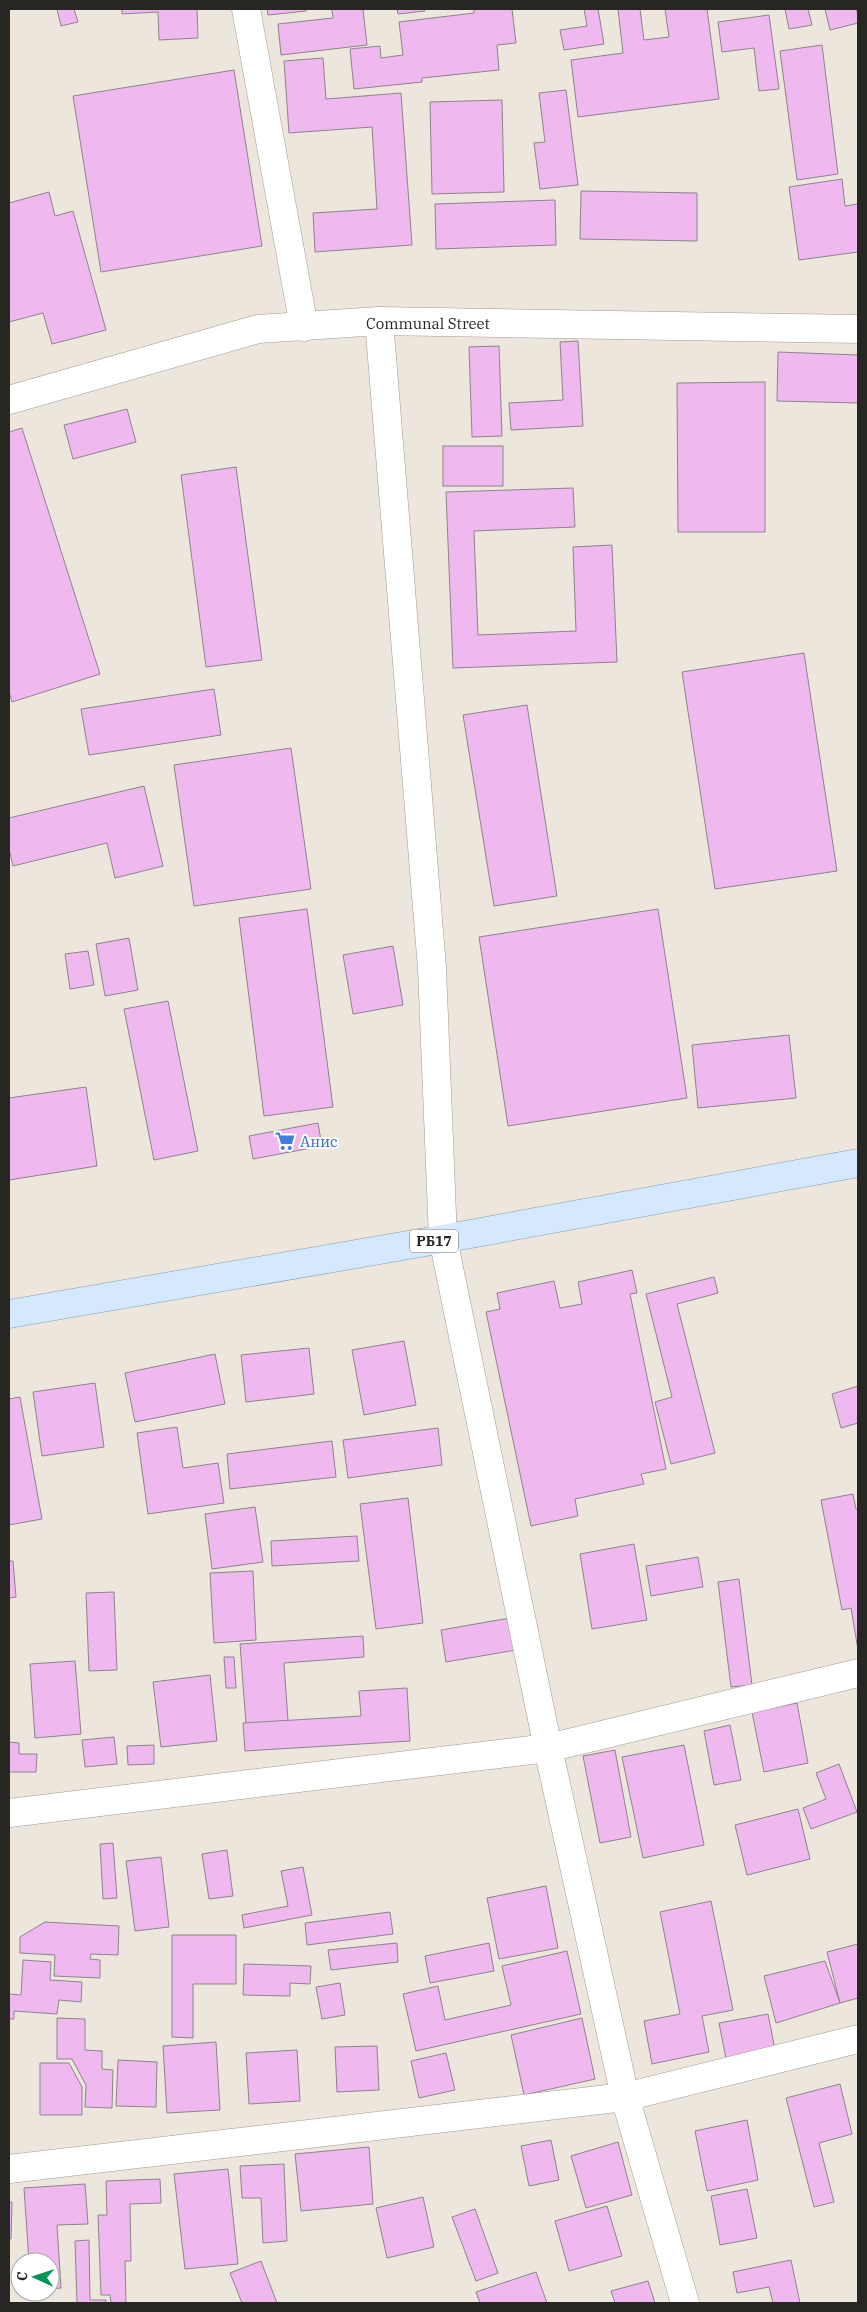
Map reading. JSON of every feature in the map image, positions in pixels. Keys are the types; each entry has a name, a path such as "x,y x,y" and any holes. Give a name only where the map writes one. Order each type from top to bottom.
{"main road":[{"name":"РБ17","path":"9,1314 443,1240 858,1163"}],"street":[{"path":"246,9 304,327"},
{"path":"378,321 432,968 443,1240 548,1748 625,2097 685,2303"},
{"name":"Communal Street","path":"9,400 258,330 378,321 858,329"},
{"path":"9,1813 548,1748 858,1673"},
{"path":"9,2168 625,2097 858,2039"}],"building":[{"path":"57,9 74,9 78,22 61,26"},
{"path":"122,9 197,9 198,38 159,40 158,12 122,14"},
{"path":"267,9 305,9 306,11 268,15"},
{"path":"332,9 363,9 367,45 281,55 278,24 333,18"},
{"path":"397,9 424,9 425,11 398,14"},
{"path":"474,9 512,9 516,43 497,45 499,70 422,78 422,82 354,89 350,49 380,46 381,58 403,55 399,22 474,13"},
{"path":"584,9 598,9 604,44 564,50 560,30 587,26"},
{"path":"618,9 640,9 644,40 669,37 665,9 707,9 719,99 578,117 571,60 623,53"},
{"path":"785,9 808,9 812,25 789,29"},
{"path":"825,9 857,9 858,23 830,30"},
{"path":"769,15 779,89 759,91 754,48 722,52 718,22"},
{"path":"822,45 838,174 797,180 780,51"},
{"path":"323,58 326,99 401,93 412,245 315,252 313,213 377,209 372,127 289,133 284,61"},
{"path":"234,70 262,246 101,272 73,96"},
{"path":"566,90 578,185 540,189 534,143 545,142 539,93"},
{"path":"502,100 504,192 432,194 430,102"},
{"path":"842,179 845,206 858,204 858,252 799,260 789,187"},
{"path":"581,191 697,193 697,241 580,239"},
{"path":"49,192 55,216 73,211 106,330 52,344 43,313 9,322 9,203"},
{"path":"555,200 556,245 436,249 435,204"},
{"path":"578,341 583,426 511,430 509,403 563,400 560,342"},
{"path":"499,346 502,436 472,437 469,347"},
{"path":"778,352 858,355 858,403 777,401"},
{"path":"765,382 765,532 678,532 677,383"},
{"path":"127,409 136,442 73,459 64,425"},
{"path":"22,428 100,674 12,702 9,692 9,432"},
{"path":"443,446 503,446 503,486 443,486"},
{"path":"236,467 262,660 206,667 181,475"},
{"path":"573,488 575,527 474,531 478,635 576,631 573,547 612,545 617,662 453,668 446,492"},
{"path":"804,653 837,871 715,889 682,672"},
{"path":"214,689 221,735 89,755 81,709"},
{"path":"527,705 557,896 494,906 463,715"},
{"path":"291,748 311,889 194,906 174,765"},
{"path":"144,786 163,866 115,878 107,843 13,866 9,849 9,818"},
{"path":"307,909 333,1107 264,1116 239,918"},
{"path":"658,909 687,1098 508,1126 479,937"},
{"path":"129,938 138,990 105,996 96,944"},
{"path":"393,946 403,1005 353,1014 343,955"},
{"path":"88,951 94,985 70,989 65,954"},
{"path":"168,1001 198,1151 154,1160 124,1009"},
{"path":"789,1035 796,1098 698,1108 692,1045"},
{"path":"86,1087 97,1166 9,1180 9,1098"},
{"name":"Анис","path":"318,1123 322,1146 253,1159 249,1136"},
{"path":"632,1270 637,1293 630,1294 666,1469 641,1474 644,1484 575,1499 578,1516 531,1526 486,1312 500,1309 497,1293 554,1281 560,1308 582,1304 578,1282"},
{"path":"714,1277 718,1293 677,1304 715,1453 671,1464 655,1402 672,1397 646,1294"},
{"path":"404,1341 416,1405 364,1415 352,1350"},
{"path":"309,1348 314,1394 246,1402 241,1355"},
{"path":"215,1354 225,1404 135,1422 125,1373"},
{"path":"95,1383 104,1447 42,1456 33,1392"},
{"path":"858,1386 858,1423 841,1428 832,1394"},
{"path":"20,1397 42,1519 9,1525 9,1399"},
{"path":"177,1427 183,1468 218,1463 224,1503 148,1514 137,1433"},
{"path":"438,1428 442,1465 348,1478 343,1440"},
{"path":"332,1441 336,1477 230,1489 227,1454"},
{"path":"853,1494 856,1509 858,1509 858,1650 851,1608 842,1610 821,1500"},
{"path":"408,1498 423,1623 376,1629 360,1504"},
{"path":"255,1507 263,1562 212,1569 205,1514"},
{"path":"357,1536 359,1561 272,1566 271,1541"},
{"path":"634,1544 647,1620 592,1629 580,1554"},
{"path":"698,1557 703,1587 651,1596 646,1566"},
{"path":"9,1561 13,1561 16,1597 9,1598"},
{"path":"253,1571 256,1640 214,1643 210,1573"},
{"path":"739,1579 752,1685 731,1687 718,1582"},
{"path":"114,1592 117,1670 89,1671 86,1593"},
{"path":"510,1618 516,1650 446,1662 441,1630"},
{"path":"363,1636 364,1657 284,1663 288,1721 246,1724 240,1644"},
{"path":"224,1657 234,1657 236,1688 226,1688"},
{"path":"75,1661 81,1734 35,1738 30,1664"},
{"path":"210,1675 217,1741 161,1747 153,1682"},
{"path":"407,1688 410,1741 245,1751 243,1723 361,1716 359,1691"},
{"path":"797,1703 808,1763 764,1772 752,1712"},
{"path":"730,1725 741,1780 714,1785 704,1731"},
{"path":"114,1737 117,1764 85,1767 82,1740"},
{"path":"9,1742 19,1743 19,1754 37,1754 36,1772 9,1772"},
{"path":"154,1745 154,1764 128,1765 127,1746"},
{"path":"684,1745 704,1845 643,1858 622,1757"},
{"path":"615,1750 631,1837 600,1843 583,1756"},
{"path":"839,1764 857,1812 811,1829 803,1808 826,1799 816,1773"},
{"path":"798,1809 810,1859 747,1875 735,1825"},
{"path":"113,1843 117,1898 103,1899 100,1844"},
{"path":"227,1850 233,1896 209,1899 202,1854"},
{"path":"161,1857 169,1927 135,1931 126,1861"},
{"path":"303,1867 312,1915 244,1928 242,1915 288,1906 281,1871"},
{"path":"546,1886 558,1948 499,1959 487,1898"},
{"path":"711,1901 733,2010 702,2016 709,2052 652,2064 644,2021 680,2014 660,1912"},
{"path":"390,1912 393,1934 307,1945 305,1923"},
{"path":"45,1922 119,1926 118,1955 91,1954 90,1959 100,1960 100,1978 54,1976 55,1955 20,1953 20,1937"},
{"path":"172,1935 236,1935 236,1984 193,1984 193,2038 172,2037"},
{"path":"397,1943 398,1962 331,1970 328,1950"},
{"path":"489,1943 494,1971 430,1983 425,1956"},
{"path":"858,1944 858,1998 840,2003 827,1952"},
{"path":"567,1951 581,2014 416,2051 403,1994 438,1986 445,2020 511,2005 502,1966"},
{"path":"23,1960 51,1962 50,1980 82,1982 81,2002 59,2000 57,2014 14,2011 14,2019 9,2019 9,1994 21,1995"},
{"path":"825,1961 840,2003 776,2023 764,1976"},
{"path":"244,1964 311,1966 310,1984 290,1983 290,1996 243,1995"},
{"path":"340,1983 345,2015 322,2019 316,1987"},
{"path":"768,2014 776,2055 727,2064 719,2023"},
{"path":"57,2018 85,2019 85,2050 102,2051 102,2069 113,2070 112,2108 85,2107 86,2085 72,2059 57,2059"},
{"path":"582,2018 595,2079 524,2095 511,2035"},
{"path":"216,2042 220,2110 167,2113 163,2046"},
{"path":"377,2046 379,2090 337,2092 335,2047"},
{"path":"297,2050 300,2101 249,2104 246,2053"},
{"path":"446,2053 455,2090 419,2098 411,2061"},
{"path":"118,2060 157,2062 156,2107 116,2106"},
{"path":"40,2063 69,2063 82,2087 82,2115 40,2115"},
{"path":"840,2084 852,2134 819,2143 834,2202 814,2207 786,2098"},
{"path":"747,2120 758,2180 707,2191 695,2131"},
{"path":"551,2140 559,2180 529,2186 521,2146"},
{"path":"618,2142 632,2195 586,2208 571,2156"},
{"path":"369,2147 373,2204 301,2211 295,2154"},
{"path":"284,2164 287,2241 263,2243 261,2198 242,2198 240,2166"},
{"path":"228,2169 238,2264 185,2269 174,2174"},
{"path":"160,2179 161,2203 130,2204 131,2261 125,2261 126,2303 111,2303 110,2295 101,2295 98,2215 107,2215 106,2181"},
{"path":"85,2184 88,2224 57,2225 59,2252 28,2252 24,2188"},
{"path":"747,2189 757,2238 720,2245 711,2196"},
{"path":"423,2197 434,2247 387,2258 376,2208"},
{"path":"9,2202 12,2202 11,2239 9,2239"},
{"path":"607,2206 622,2256 569,2271 555,2221"},
{"path":"475,2209 498,2273 476,2281 452,2217"},
{"path":"89,2240 90,2300 106,2300 106,2303 77,2303 75,2241"},
{"path":"791,2260 800,2303 773,2303 769,2287 737,2293 733,2272"},
{"path":"261,2261 277,2303 242,2303 230,2273"},
{"path":"536,2272 547,2303 480,2303 476,2292"},
{"path":"648,2281 655,2303 615,2303 611,2291"}],"place":[{"name":"Анис","path":"285,1141"}]}
